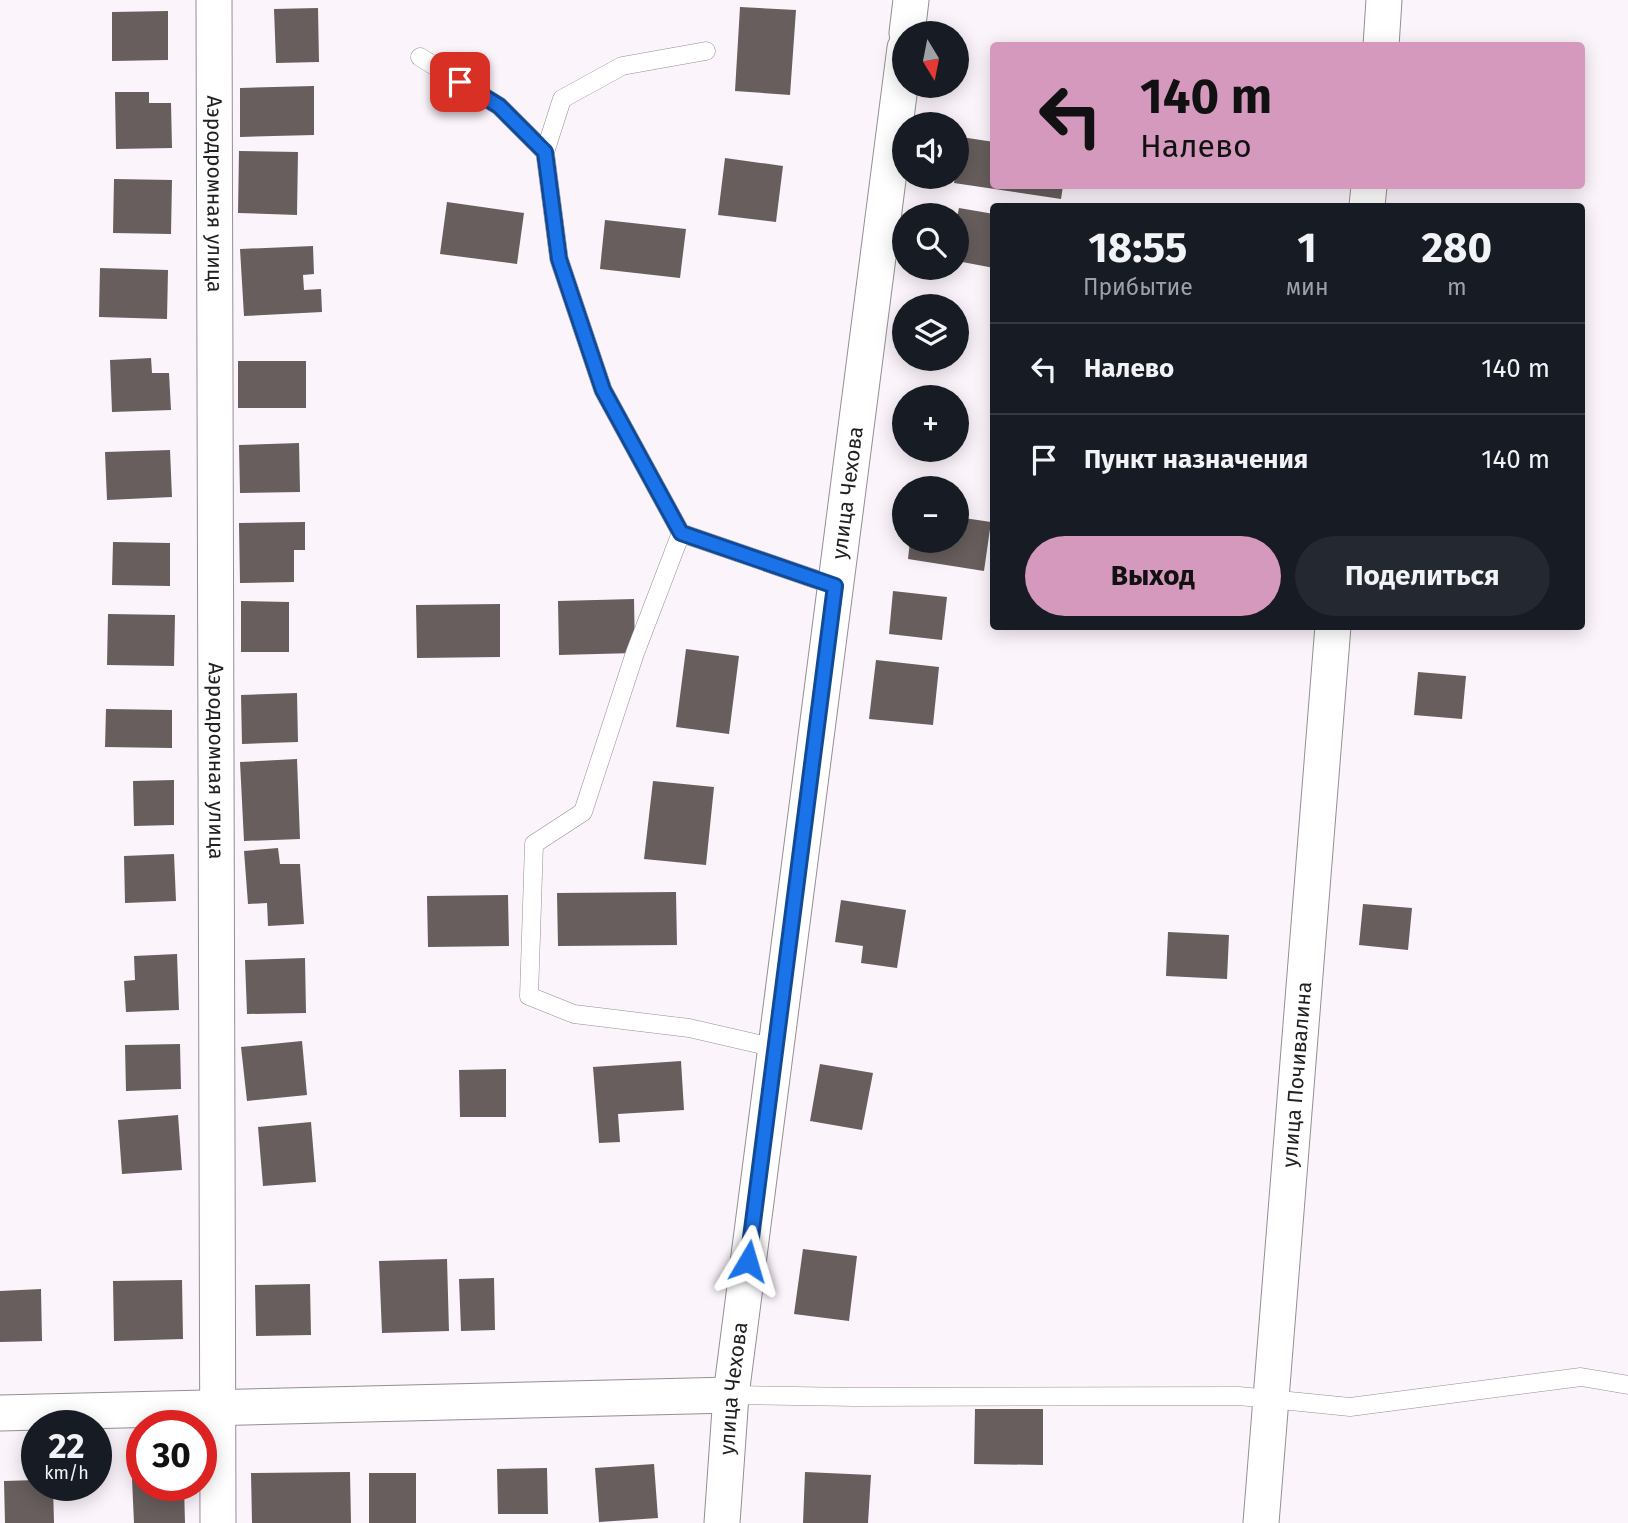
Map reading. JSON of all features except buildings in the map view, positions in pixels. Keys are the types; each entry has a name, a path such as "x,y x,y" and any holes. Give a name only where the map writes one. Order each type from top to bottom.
{"street":[{"name":"Аэродромная улица","path":"214,0 218,1523"},
{"path":"908,21 911,0"},
{"path":"1381,42 1384,0"},
{"name":"улица Чехова","path":"722,1523 731,1395 898,98"},
{"name":"улица Почивалина","path":"1261,1523 1333,630"},
{"path":"0,1413 731,1395"}],"lane":[{"path":"706,51 622,66 562,99 545,152 559,259 603,390 681,533 835,586"},
{"path":"420,57 499,106 545,152"},
{"path":"681,533 635,653 583,811 534,844 529,996 574,1014 689,1028 776,1048"},
{"path":"731,1395 1239,1396 1350,1407 1581,1377 1628,1385"}],"route":[{"path":"460,82 499,106 545,152 559,259 603,390 681,533 835,586 748,1261"}]}
